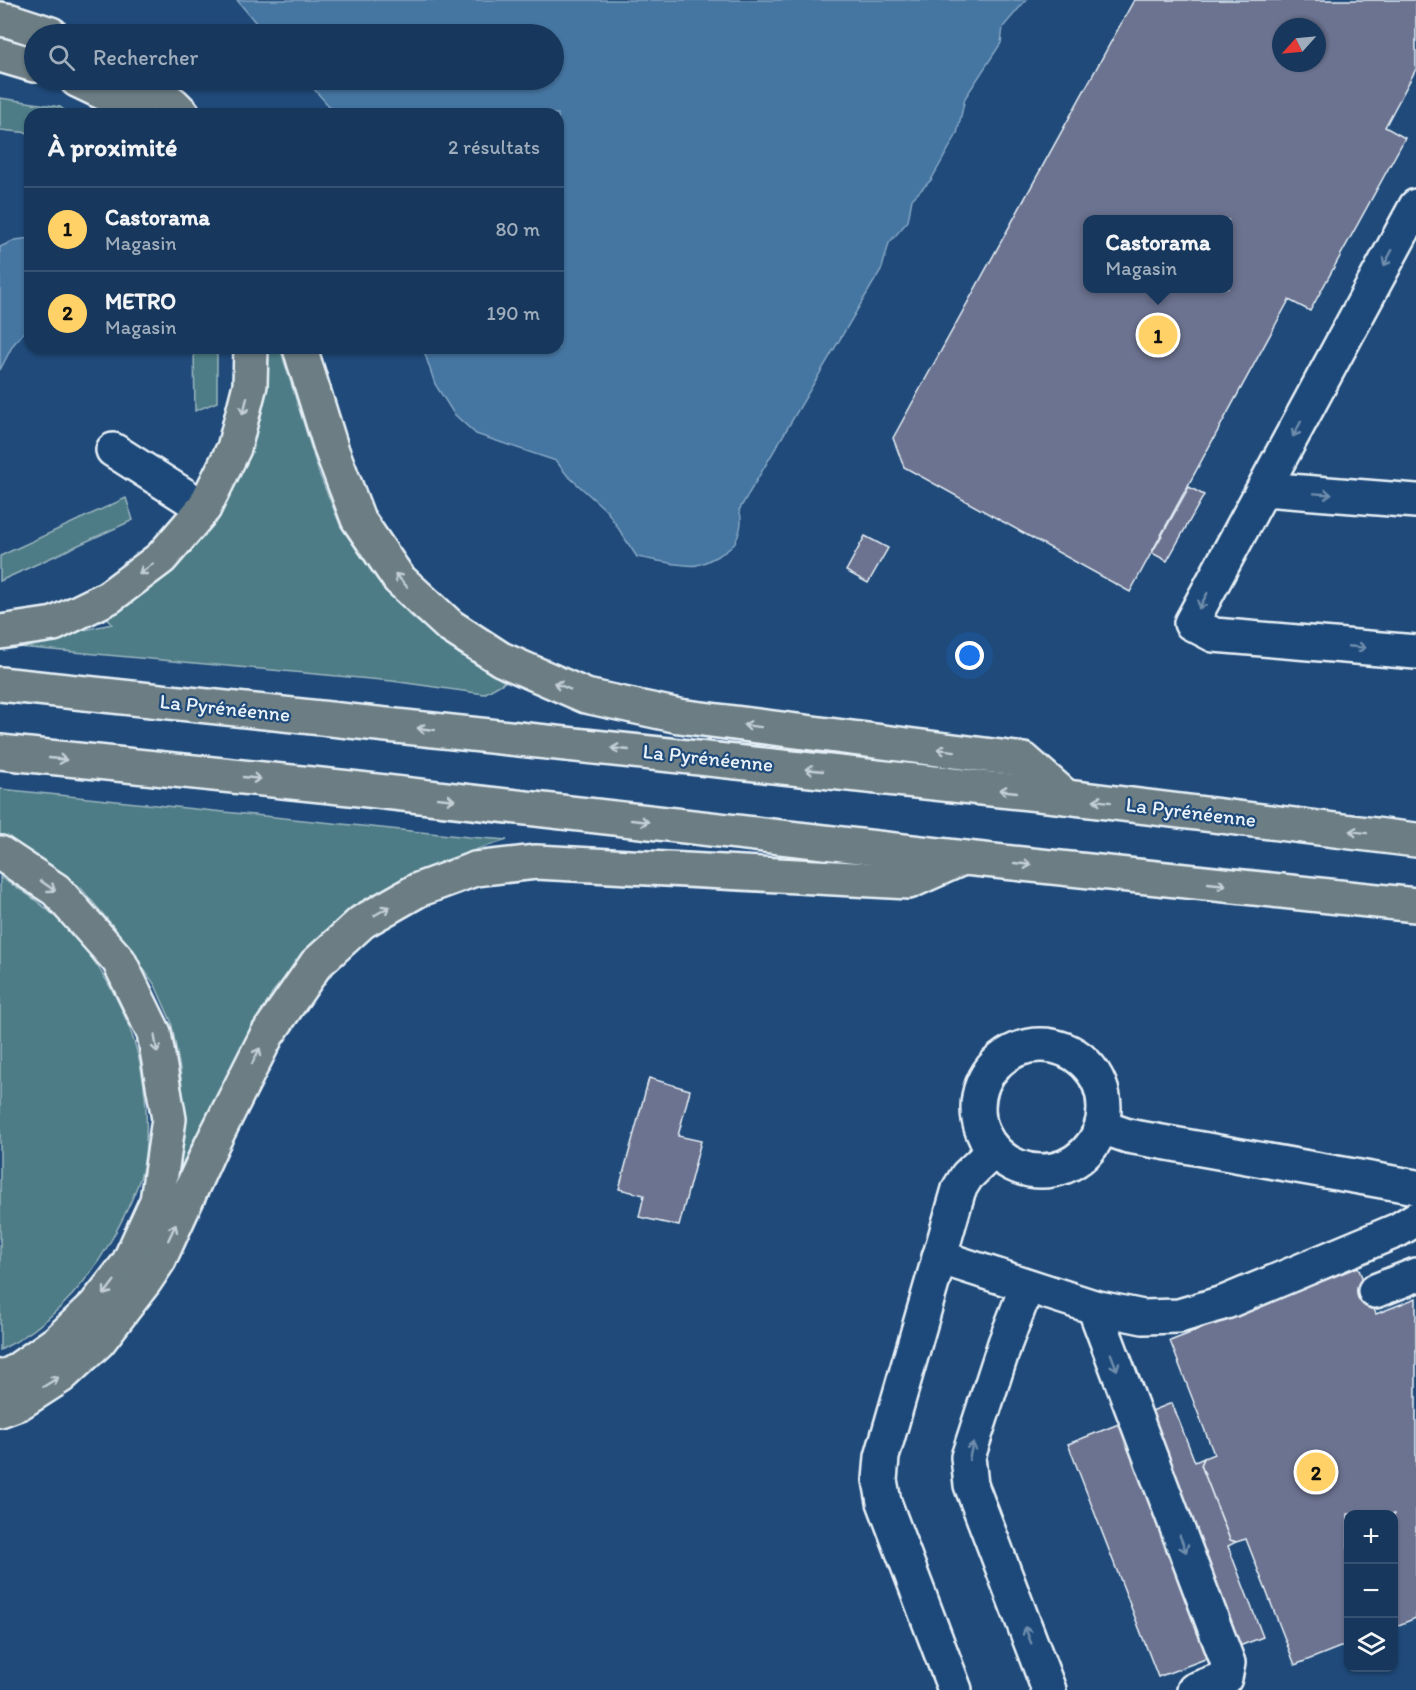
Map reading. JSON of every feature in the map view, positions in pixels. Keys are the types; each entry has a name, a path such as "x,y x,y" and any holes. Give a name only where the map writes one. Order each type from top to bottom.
{"highway":[{"path":"0,19 24,25"},
{"path":"0,56 24,62"},
{"path":"98,90 130,108"},
{"path":"154,90 177,108"},
{"path":"0,632 54,624 109,597 161,558 204,508 234,448 250,385 251,354"},
{"path":"302,354 332,452 358,519 399,579 450,626 501,659 586,696 679,716 1024,760 1066,797"},
{"name":"La Pyrénéenne","path":"0,684 1066,797 1416,840"},
{"path":"0,752 350,788 965,858 1416,905"},
{"path":"0,853 56,890 119,961 154,1033 169,1119 157,1201 128,1264 95,1306 57,1342 13,1373 0,1378"},
{"path":"0,1410 19,1403 61,1376 99,1341 122,1312 159,1260 211,1146 267,1035 316,964 362,922 418,890 475,869 536,862 909,882 965,858"}],"lane":[{"path":"1416,206 1191,623 1214,635 1416,652"},
{"path":"113,450 204,508"},
{"path":"1264,489 1416,501"},
{"path":"1049,1045 1070,1051 1088,1065 1100,1084 1105,1105 1102,1127 1094,1144 1080,1159 1064,1168 1045,1172 1026,1170 1008,1163 993,1150 981,1131 977,1110 980,1088 990,1069 1007,1054 1028,1046 1049,1045"},
{"path":"1102,1127 1128,1136 1416,1186"},
{"path":"955,1690 884,1502 880,1480 882,1457 959,1189 967,1176 993,1150"},
{"path":"939,1257 1094,1307 1143,1317 1179,1316 1226,1302 1398,1230 1416,1219"},
{"path":"1375,1291 1416,1275"},
{"path":"1028,1286 1005,1342 968,1457 971,1485 1049,1690"},
{"path":"1094,1307 1228,1663 1225,1678 1194,1690"}],"green space":[{"path":"0,98 61,108 24,108 24,132 0,130"},
{"path":"194,354 217,354 217,402 195,411"},
{"path":"260,354 282,354 319,473 341,527 376,578 411,616 460,655 505,682 484,694 392,681 8,646 112,624 103,613 180,552"},
{"path":"126,498 133,520 0,581 0,556"},
{"path":"0,789 507,840 478,849 386,889 352,912 321,939 272,993 188,1167 181,1165 184,1105 180,1069 171,1021 155,985 113,926 80,887 0,836"},
{"path":"0,877 34,899 61,922 81,944 115,995 137,1051 146,1110 146,1144 142,1170 130,1203 109,1244 88,1276 48,1318 17,1341 0,1350"}],"water":[{"path":"237,0 1026,0 1003,27 1001,43 965,98 957,134 931,180 912,199 908,221 889,243 882,268 739,510 741,525 736,541 719,555 692,566 637,557 607,511 567,475 556,461 476,434 454,414 435,384 425,354 564,354 564,108 331,108 315,90 564,90 564,24 257,24"},
{"path":"24,239 24,332 13,345 0,370 0,247"}],"building":[{"path":"1134,0 1416,0 1416,69 1385,127 1405,138 1310,311 1289,300 1130,592 904,467 893,438"},
{"path":"1189,487 1204,495 1167,561 1152,553"},
{"path":"865,536 888,548 868,583 846,571"},
{"path":"649,1078 690,1090 678,1136 701,1141 679,1226 639,1217 644,1195 619,1189"},
{"path":"1358,1267 1376,1314 1416,1298 1416,1618 1398,1625 1398,1510 1344,1510 1344,1646 1295,1665 1246,1539 1236,1542 1230,1540 1201,1465 1204,1458 1214,1454 1170,1341"},
{"path":"1172,1403 1195,1462 1204,1458 1201,1465 1230,1540 1236,1542 1228,1546 1263,1637 1158,1677 1068,1444"}],"place":[{"name":"Castorama","path":"1158,335"},
{"name":"METRO","path":"1316,1472"}]}
